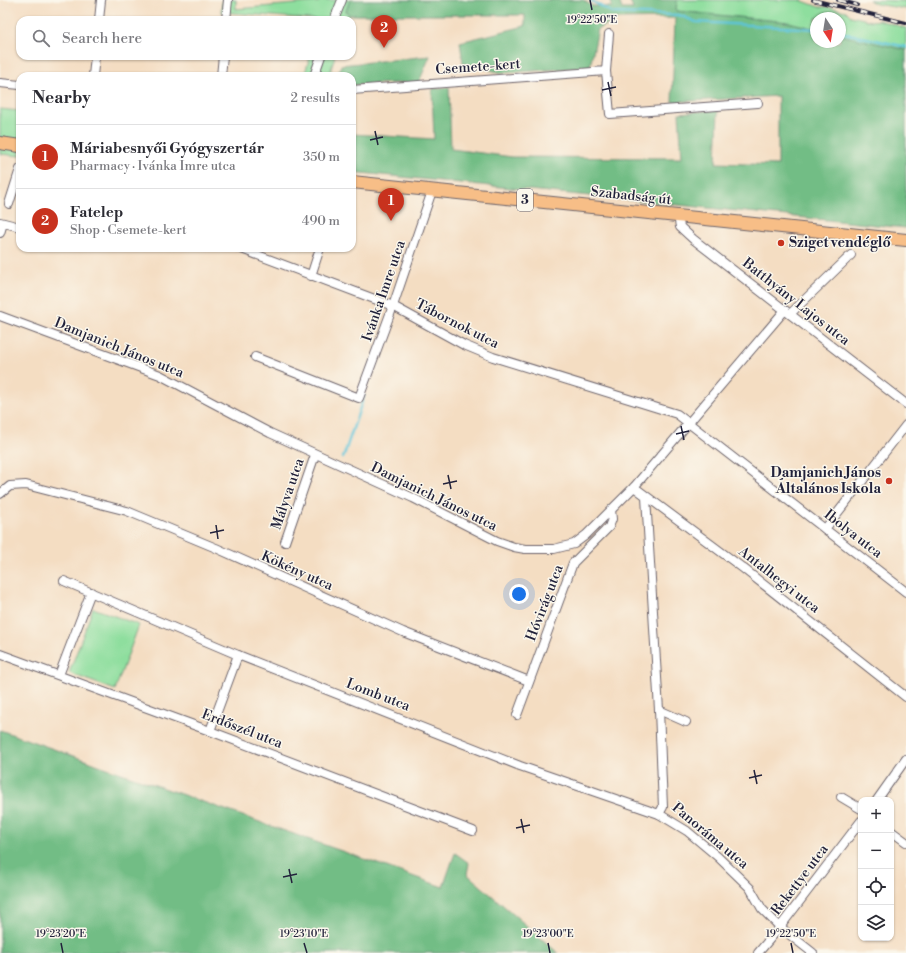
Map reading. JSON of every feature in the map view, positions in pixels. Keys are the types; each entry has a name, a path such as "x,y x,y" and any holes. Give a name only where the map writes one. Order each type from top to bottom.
{"main road":[{"path":"0,143 16,145"},
{"name":"Szabadság út","path":"356,182 906,240"}],"street":[{"path":"99,16 101,0"},
{"path":"226,16 228,0"},
{"path":"336,16 342,0"},
{"path":"609,34 606,72 610,114 758,103"},
{"path":"93,72 95,60"},
{"path":"221,72 223,60"},
{"path":"315,72 320,60"},
{"name":"Csemete-kert","path":"356,90 606,72"},
{"path":"0,83 16,85"},
{"path":"9,204 16,182"},
{"name":"Ivánka Imre utca","path":"255,357 359,398 393,306 432,191"},
{"name":"Batthyány Lajos utca","path":"678,215 680,227 686,233 906,404"},
{"path":"0,233 2,223 16,226"},
{"name":"Tábornok utca","path":"249,252 393,306 464,344 493,357 677,414 689,422"},
{"path":"311,276 319,252"},
{"name":"Damjanich János utca","path":"0,316 160,375 270,433 315,455 413,498 497,541 514,547 544,549 569,546 580,540 634,487 689,422 788,312 851,254"},
{"name":"Ibolya utca","path":"689,422 906,592"},
{"path":"825,529 906,425"},
{"name":"Mályva utca","path":"285,542 315,455"},
{"name":"Kökény utca","path":"0,494 6,488 17,485 33,486 121,509 167,527 403,632 529,681"},
{"name":"Antalhegyi utca","path":"634,487 744,569 906,697"},
{"name":"Panoráma utca","path":"646,497 659,710 663,807 660,814 687,831 739,876 750,888 762,909 780,927 813,953"},
{"name":"Hóvirág utca","path":"516,715 574,563 609,527 612,519 611,510"},
{"name":"Lomb utca","path":"64,581 238,654 520,766 660,814"},
{"path":"59,675 91,592"},
{"name":"Erdőszél utca","path":"0,654 210,731 473,831"},
{"path":"210,731 238,654"},
{"path":"659,710 686,722"},
{"path":"879,797 906,759"},
{"path":"841,797 858,808"},
{"name":"Rekettye utca","path":"758,953 780,927 858,825"},
{"path":"894,833 906,842"}],"green space":[{"path":"222,0 236,0 236,9 319,2 319,0 350,0 346,11 349,16 272,16 221,12"},
{"path":"350,0 583,0 592,6 612,7 611,0 619,0 622,9 633,9 630,0 677,0 676,11 788,22 810,28 810,48 846,48 846,36 906,50 906,228 356,172 356,134 434,139 432,89 449,87 451,149 512,157 682,158 679,113 718,110 716,163 778,165 778,96 672,102 675,18 616,19 598,29 590,67 502,73 463,63 460,42 525,26 525,15 349,15 346,11"},
{"path":"677,0 800,0 819,7 828,7 846,11 851,16 872,21 879,20 906,28 906,50 846,36 846,12 810,12 810,28 788,22 676,11"},
{"path":"869,0 906,1 906,9 876,4"},
{"path":"430,56 419,82 356,85 356,72 339,72 341,65"},
{"path":"309,60 334,60 330,72 305,72"},
{"path":"0,109 16,111 16,156 0,154"},
{"path":"93,608 139,625 115,690 69,673"},
{"path":"0,730 443,887 455,853 469,863 467,874 558,953 0,953"}],"waterway":[{"path":"590,0 613,13 679,15 696,22 810,29"},
{"path":"846,33 906,47"},
{"path":"343,458 364,396"}],"railway":[{"path":"813,0 906,23"},
{"path":"838,0 857,5"}],"place":[{"name":"Fatelep","path":"384,48"},
{"name":"Máriabesnyői Gyógyszertár","path":"391,221"},
{"name":"Sziget vendéglő","path":"781,243"},
{"name":"Damjanich János Általános Iskola","path":"889,481"}]}
